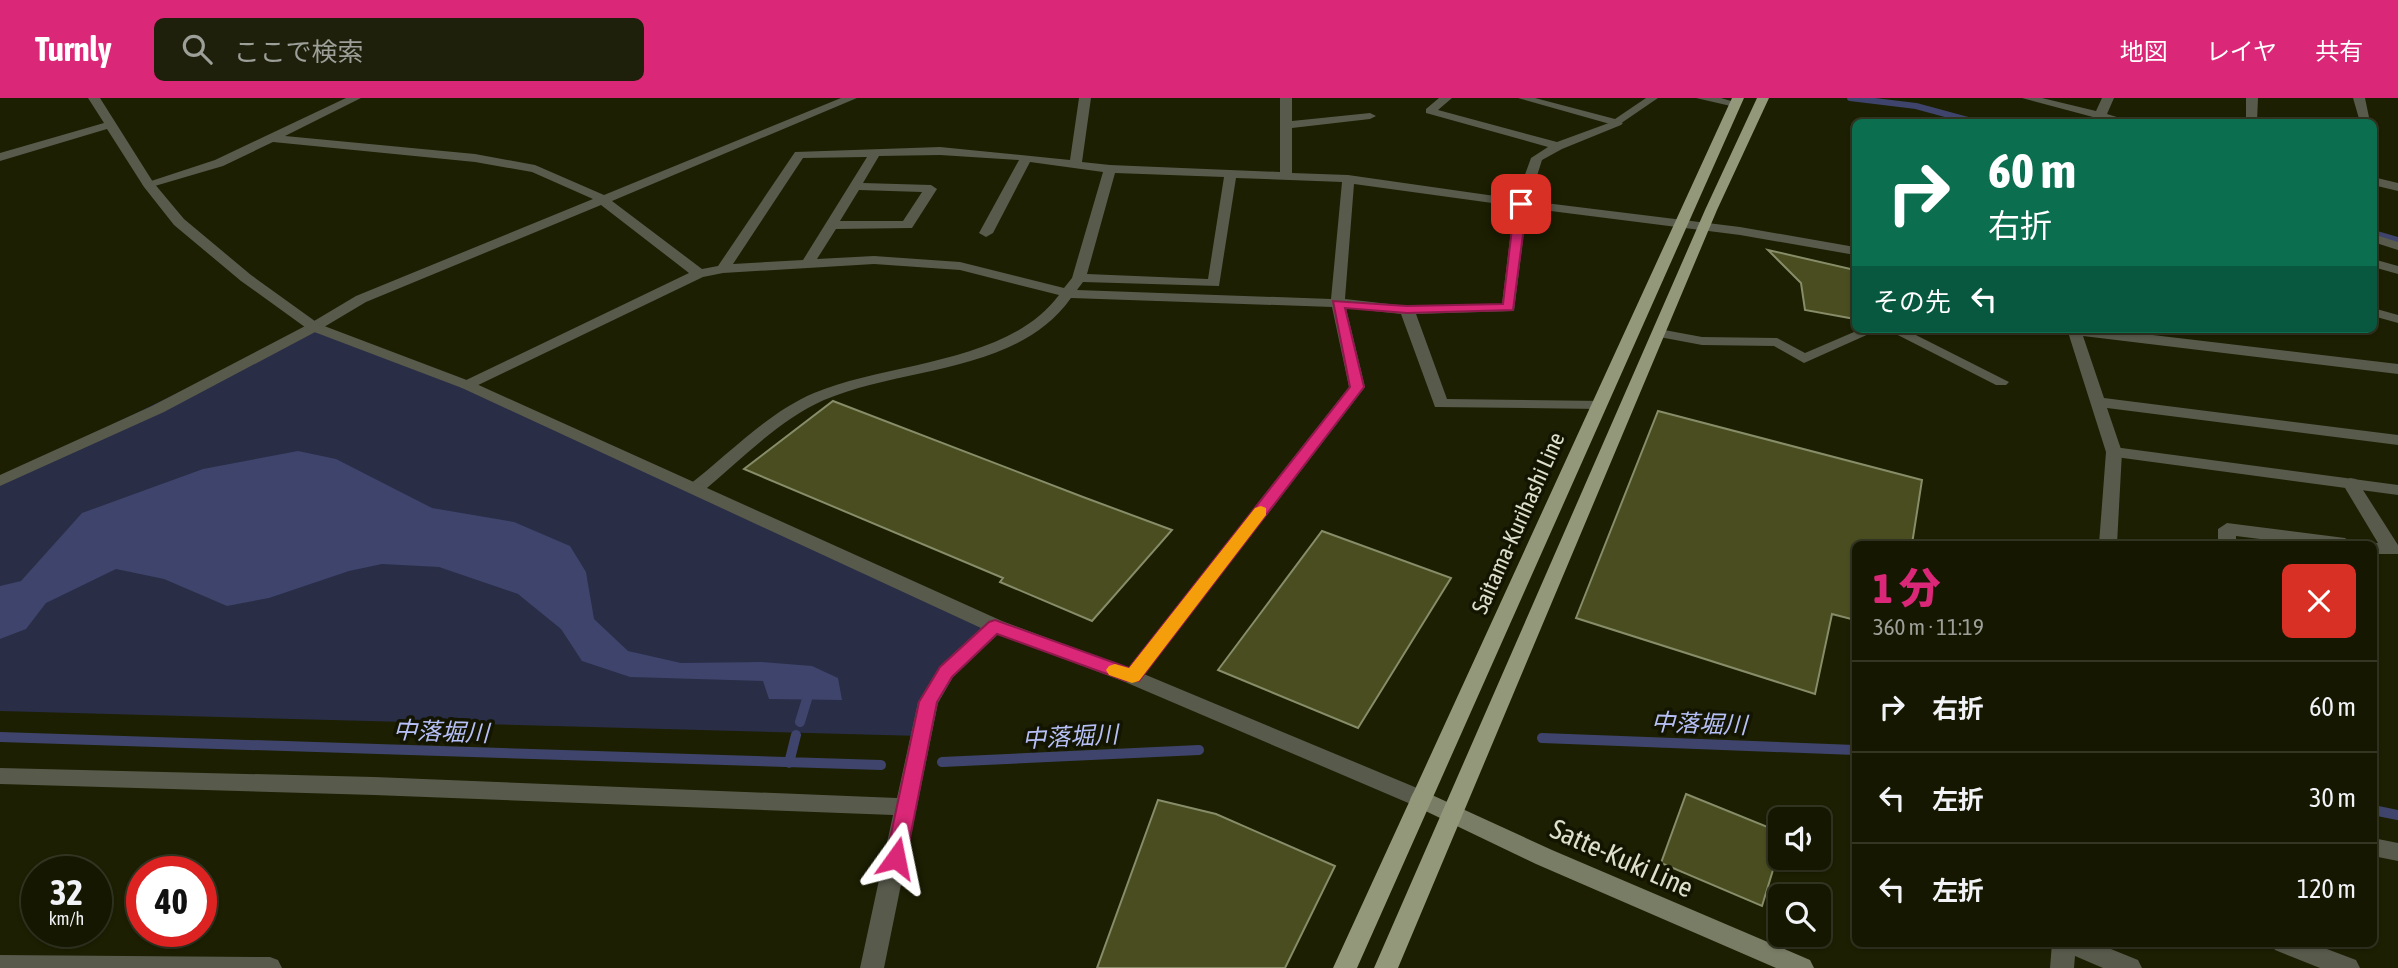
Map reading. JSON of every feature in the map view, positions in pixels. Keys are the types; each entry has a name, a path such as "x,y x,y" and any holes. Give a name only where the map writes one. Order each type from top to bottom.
{"main road":[{"path":"1386,968 1658,333 1763,98"},
{"name":"Saitama-Kurihashi Line","path":"1345,968 1737,101"},
{"name":"Satte-Kuki Line","path":"1421,799 1544,857 1802,968"}],"street":[{"path":"94,98 148,184 179,222 246,278 314,327 467,386 995,626 1132,677 1421,799"},
{"path":"148,184 219,163 355,98"},
{"path":"0,481 158,409 314,327 361,299 600,198 851,98"},
{"path":"1076,164 1085,98"},
{"path":"1286,98 1286,176"},
{"path":"1446,98 1430,111 1558,146"},
{"path":"1702,98 1737,101"},
{"path":"2028,98 2099,119 2108,98"},
{"path":"2252,98 2252,119"},
{"path":"2359,98 2364,119"},
{"path":"1286,125 1370,116"},
{"path":"467,386 699,274 723,269 809,262 874,260 960,265 1070,294 1338,303 1407,310 1509,308 1521,204 1537,158 1558,146 1617,123"},
{"path":"0,158 111,124"},
{"path":"271,138 475,158 535,169 600,198 699,274"},
{"path":"723,269 799,155 875,153 940,152 1026,158 1110,169 1348,179 1704,227 1852,251"},
{"path":"809,262 875,153"},
{"path":"986,233 1026,158"},
{"path":"695,489 779,423 817,398 863,381 978,353 1016,336 1043,318 1070,294 1079,278 1110,169"},
{"path":"1079,278 1214,283 1231,173"},
{"path":"1132,677 1357,387 1338,303 1348,179"},
{"path":"2377,182 2398,187"},
{"path":"831,225 906,225 931,189 855,186"},
{"path":"2377,239 2398,246"},
{"path":"2377,264 2398,270"},
{"path":"1407,310 1441,404 1599,404"},
{"path":"2377,313 2398,319"},
{"path":"1658,333 1702,341 1777,342 1804,359 1864,333"},
{"path":"1901,333 2001,382"},
{"path":"2075,333 2115,452 2108,541"},
{"path":"2099,333 2398,369"},
{"path":"2206,333 2214,347"},
{"path":"2099,402 2398,440"},
{"path":"2115,452 2398,489"},
{"path":"2350,483 2392,550 2377,548"},
{"path":"2227,541 2227,529 2321,541"},
{"path":"872,968 928,702 946,672 995,626"},
{"path":"0,776 374,786 908,807"},
{"path":"2377,849 2398,852"},
{"path":"2062,968 2066,947"},
{"path":"2077,947 2130,968"},
{"path":"2293,947 2348,968"},
{"path":"0,966 270,968"}],"lane":[{"path":"1523,98 1617,123 1653,98"}],"shaded area":[{"path":"314,327 467,385 995,626 946,672 920,736 0,711 0,479"},
{"path":"298,451 336,459 432,508 514,522 570,546 586,572 594,619 628,651 681,663 762,662 812,666 838,678 842,700 769,699 763,681 630,677 582,661 561,629 518,594 439,567 382,564 349,571 269,598 227,606 164,579 116,569 46,603 26,629 0,639 0,586 21,581 82,513 203,469"}],"building":[{"path":"1768,250 1852,269 1852,318 1805,310 1801,283"},
{"path":"833,401 1172,530 1092,621 1000,582 1003,578 744,469"},
{"path":"1658,411 1922,480 1912,541 1852,541 1852,619 1832,614 1815,694 1576,618"},
{"path":"1322,531 1451,578 1358,728 1218,670"},
{"path":"1686,794 1768,827 1768,870 1773,870 1762,906 1661,863"},
{"path":"1158,800 1216,814 1335,866 1285,968 1097,968"}],"waterway":[{"path":"1850,98 1916,106 1964,119"},
{"path":"2377,234 2398,240"},
{"path":"800,722 807,699"},
{"path":"789,762 796,735"},
{"name":"中落堀川","path":"0,737 789,762"},
{"name":"中落堀川","path":"1542,738 1852,750"},
{"name":"中落堀川","path":"942,762 1199,750"},
{"name":"中落堀川","path":"789,762 881,765"},
{"name":"中落堀川","path":"2377,811 2398,815"}],"slow traffic":[{"path":"1115,670 1132,677 1261,511"}],"route":[{"path":"896,858 928,702 946,672 995,626 1132,677 1357,387 1338,303 1407,310 1509,308 1521,204"}]}
